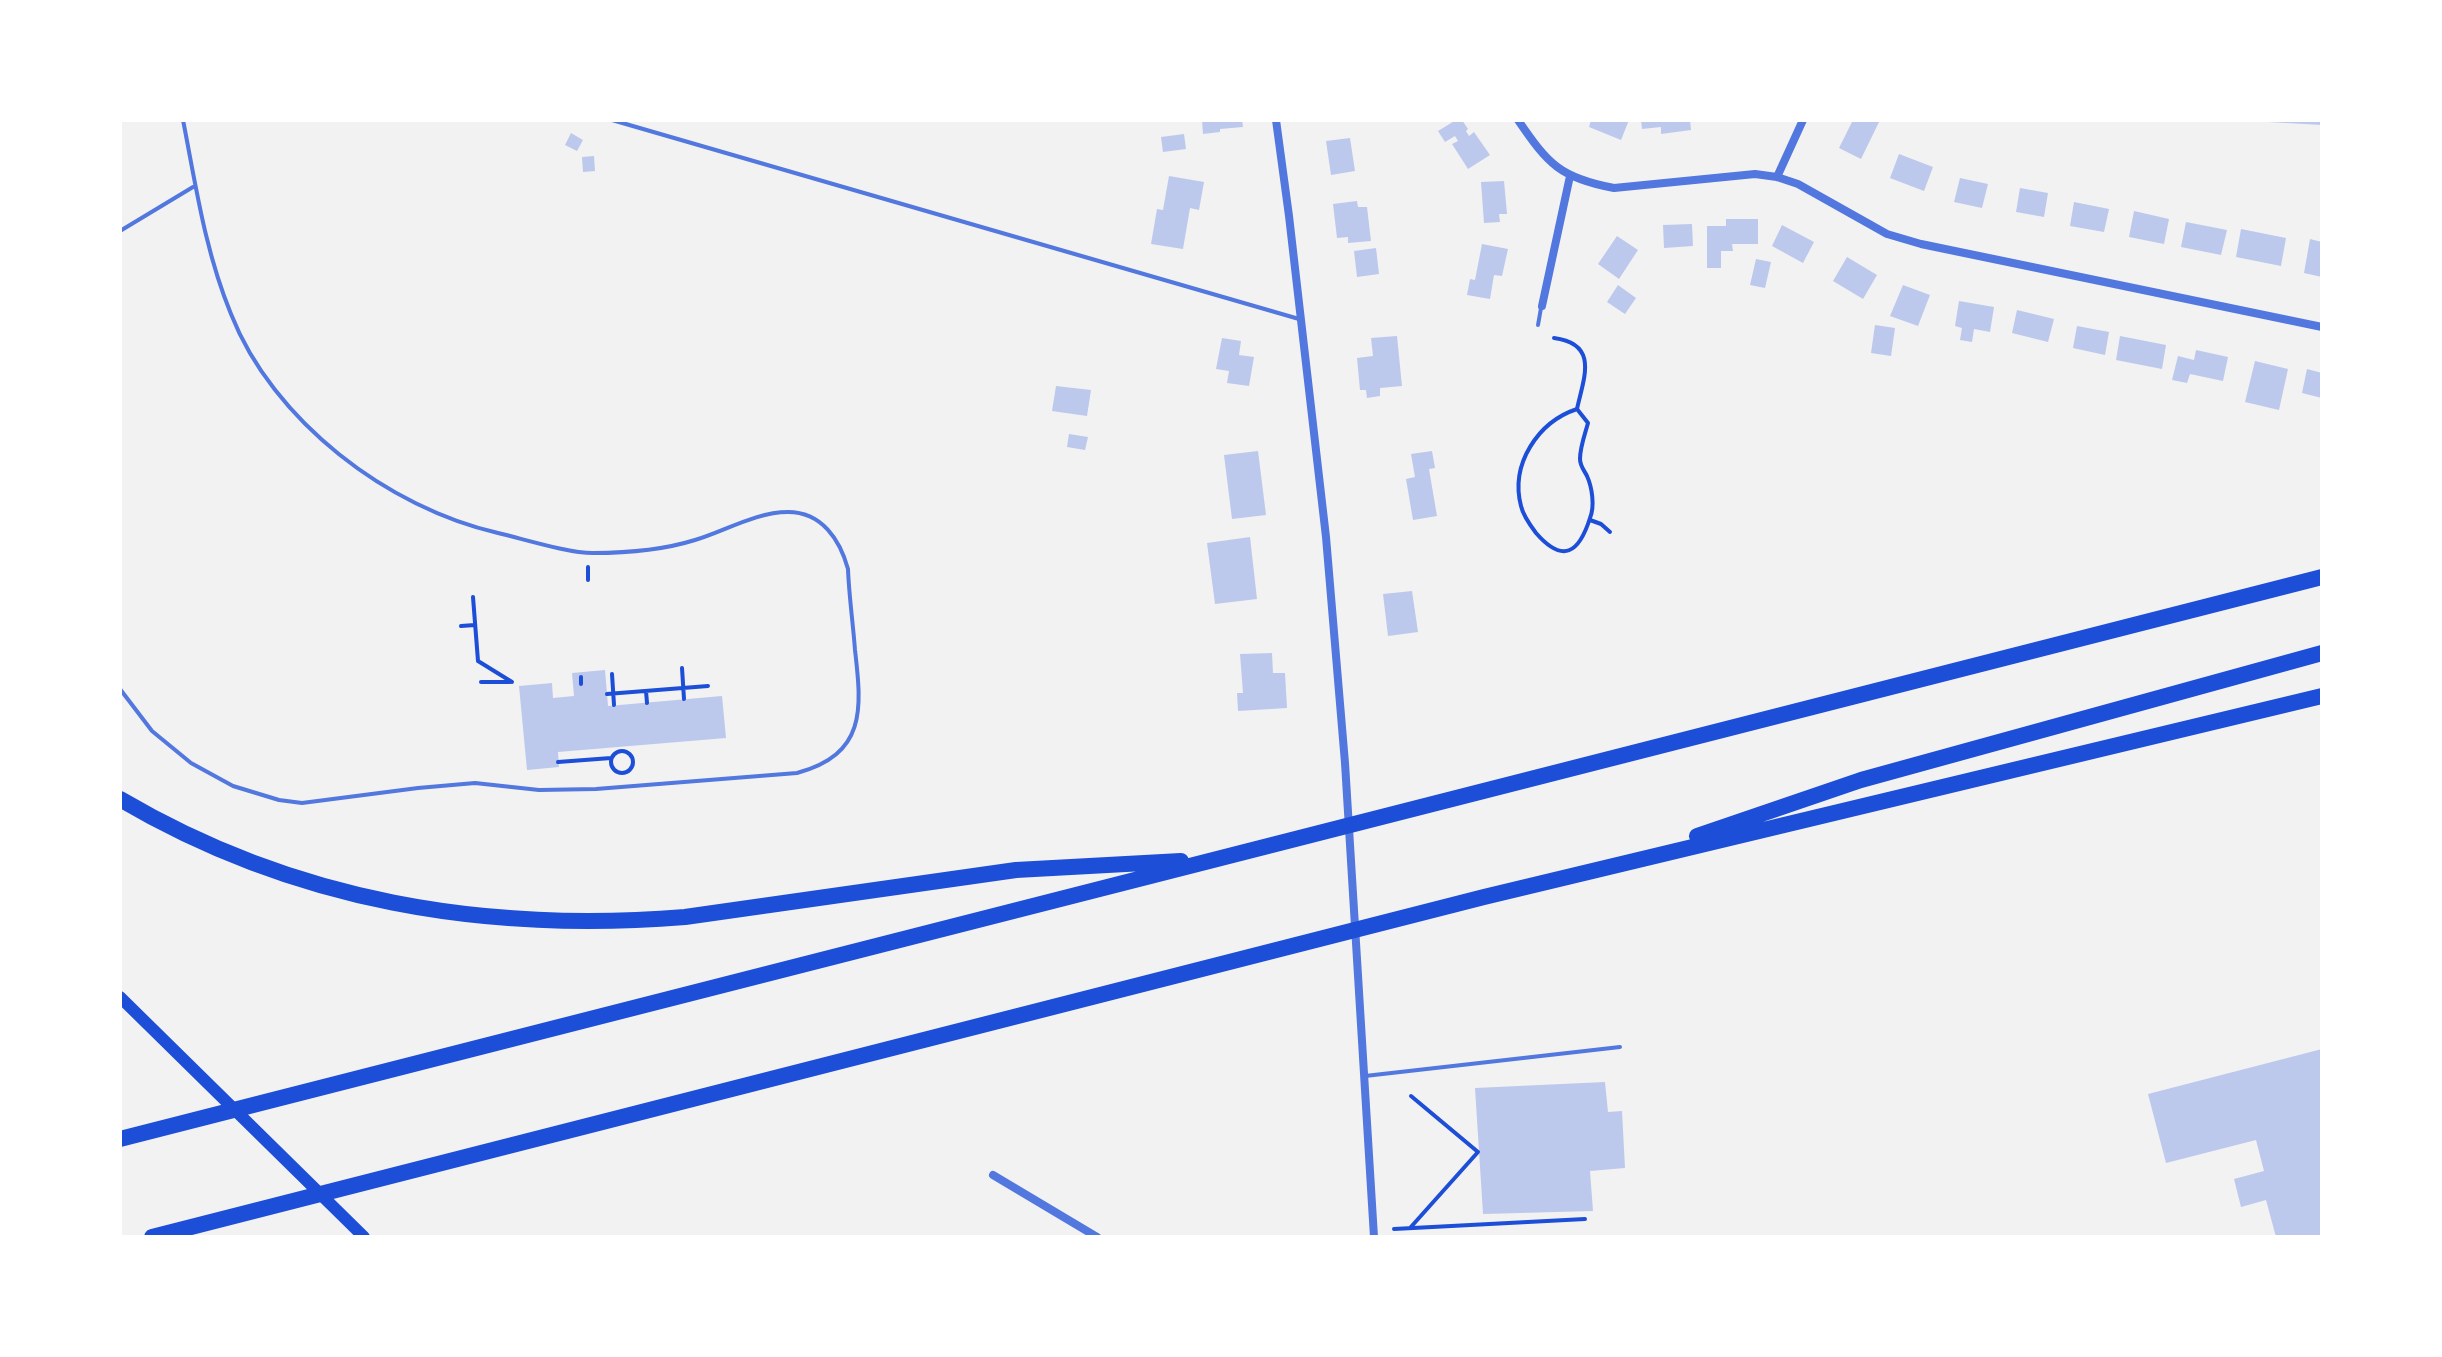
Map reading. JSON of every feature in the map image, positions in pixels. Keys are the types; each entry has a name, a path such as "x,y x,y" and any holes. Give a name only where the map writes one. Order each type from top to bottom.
{"highway":[{"path":"120,1139 2322,577"},
{"path":"1601,868 1861,780 2322,653"},
{"path":"152,1237 1601,868 2322,696"},
{"path":"120,799 181,832 285,874 352,895 423,909 494,918 566,921 654,919 1016,870 1214,860"}],"main road":[{"path":"120,997 364,1237"}],"street":[{"path":"1276,120 1326,537 1345,763 1374,1237"},
{"path":"1518,120 1553,165 1570,176 1614,188 1755,174 1777,177 1798,184 1887,234 1921,244 2322,327"},
{"path":"1777,177 1803,120"},
{"path":"1542,306 1570,176"},
{"path":"993,1175 1097,1237"}],"lane":[{"path":"120,689 152,731 191,763 233,786 267,797 302,803 475,783 539,790 596,789 797,773 819,767 839,752 853,732 860,709 848,569 843,549 830,531 812,516 788,512 763,515 693,541 620,552 588,553 465,525 415,504 355,467 291,407 253,356 231,316 214,269 194,187 183,120"},
{"path":"612,120 1301,320"},
{"path":"120,231 194,187"},
{"path":"1538,325 1542,306"},
{"path":"1365,1076 1620,1047"}],"path":[{"path":"1554,338 1577,345 1584,357 1584,376 1577,409"},
{"path":"1577,409 1588,423 1580,458 1581,467 1589,479 1592,513 1579,544 1572,549 1555,551 1532,527 1521,509 1521,469 1538,435 1552,421 1577,409"},
{"path":"1590,520 1610,532"},
{"path":"588,567 588,580"},
{"path":"473,597 478,661 512,682 481,682"},
{"path":"461,626 476,625"},
{"path":"682,668 684,699"},
{"path":"612,674 610,694 614,705"},
{"path":"581,677 581,684"},
{"path":"610,694 708,686"},
{"path":"646,691 647,703"},
{"path":"602,749 603,759"},
{"path":"558,762 611,758 617,752 629,753 633,763 631,769 621,774 615,772 611,767 611,758"},
{"path":"1410,1228 1478,1152 1411,1096"},
{"path":"1394,1229 1585,1219"}],"building":[{"path":"1202,120 1242,120 1243,127 1203,134"},
{"path":"1456,120 1462,120 1469,136 1474,132 1490,155 1468,169 1452,144 1458,141 1455,136 1445,142 1438,131"},
{"path":"1591,120 1629,120 1621,140 1589,127"},
{"path":"1641,120 1690,120 1691,130 1661,134 1661,127 1642,129"},
{"path":"1853,120 1880,120 1861,159 1839,148"},
{"path":"2322,120 2322,125 2268,122"},
{"path":"571,133 583,140 577,151 565,145"},
{"path":"1184,134 1186,149 1163,152 1161,137"},
{"path":"1350,138 1355,171 1331,175 1326,141"},
{"path":"1899,154 1933,167 1924,191 1890,178"},
{"path":"594,156 595,171 583,172 582,157"},
{"path":"1169,176 1204,182 1199,210 1190,208 1183,249 1151,244 1157,209 1163,210"},
{"path":"1960,178 1988,184 1982,208 1954,202"},
{"path":"1504,181 1507,214 1499,214 1500,222 1484,223 1481,182"},
{"path":"2020,188 2048,193 2044,217 2016,212"},
{"path":"1357,201 1358,207 1367,207 1371,241 1348,243 1348,237 1337,238 1333,204"},
{"path":"2074,202 2109,209 2104,232 2070,226"},
{"path":"2134,211 2169,219 2164,244 2129,237"},
{"path":"1726,219 1758,219 1758,244 1732,244 1733,251 1721,251 1721,268 1707,268 1707,226 1726,226"},
{"path":"2186,222 2227,230 2221,255 2181,247"},
{"path":"1692,224 1693,246 1664,248 1663,225"},
{"path":"1782,225 1814,242 1803,263 1772,246"},
{"path":"2241,229 2286,238 2281,266 2236,257"},
{"path":"1617,236 1638,250 1619,279 1598,264"},
{"path":"2310,239 2322,242 2322,277 2304,273"},
{"path":"1482,244 1508,249 1502,276 1494,275 1490,299 1467,295 1470,279 1475,280"},
{"path":"1376,248 1379,274 1357,277 1354,251"},
{"path":"1847,257 1877,275 1863,299 1833,281"},
{"path":"1756,259 1771,262 1765,288 1750,285"},
{"path":"1618,285 1636,298 1625,314 1607,302"},
{"path":"1903,285 1930,295 1918,326 1890,316"},
{"path":"1959,301 1994,307 1990,332 1974,329 1972,342 1960,340 1962,328 1955,326"},
{"path":"2017,310 2054,319 2048,342 2012,333"},
{"path":"1875,325 1895,328 1891,356 1871,353"},
{"path":"2077,326 2109,332 2105,355 2073,348"},
{"path":"1397,336 1402,386 1380,388 1380,396 1367,398 1366,390 1360,390 1357,358 1373,356 1371,338"},
{"path":"2120,336 2166,345 2162,369 2116,360"},
{"path":"1222,338 1241,341 1239,355 1254,357 1249,386 1227,383 1229,371 1216,369"},
{"path":"2196,350 2228,357 2223,381 2190,374 2187,383 2172,380 2178,356 2194,360"},
{"path":"2255,361 2288,369 2279,410 2245,402"},
{"path":"2307,369 2322,373 2322,398 2302,393"},
{"path":"1056,386 1091,390 1087,416 1052,411"},
{"path":"1069,434 1088,437 1085,450 1067,447"},
{"path":"1258,451 1266,515 1232,519 1224,455"},
{"path":"1432,451 1435,468 1429,469 1437,516 1413,520 1406,479 1415,477 1411,454"},
{"path":"1250,537 1257,599 1215,604 1207,543"},
{"path":"1412,591 1418,632 1388,636 1383,594"},
{"path":"1272,653 1273,673 1285,673 1287,708 1238,711 1237,693 1243,693 1240,654"},
{"path":"605,670 608,706 722,696 726,738 558,752 559,767 527,770 519,686 552,683 553,698 574,696 572,673"},
{"path":"2322,1049 2322,1237 2276,1237 2266,1200 2241,1207 2234,1179 2264,1171 2256,1140 2166,1163 2148,1094"},
{"path":"1605,1082 1608,1112 1622,1111 1625,1168 1590,1171 1593,1211 1483,1214 1475,1088"}]}
